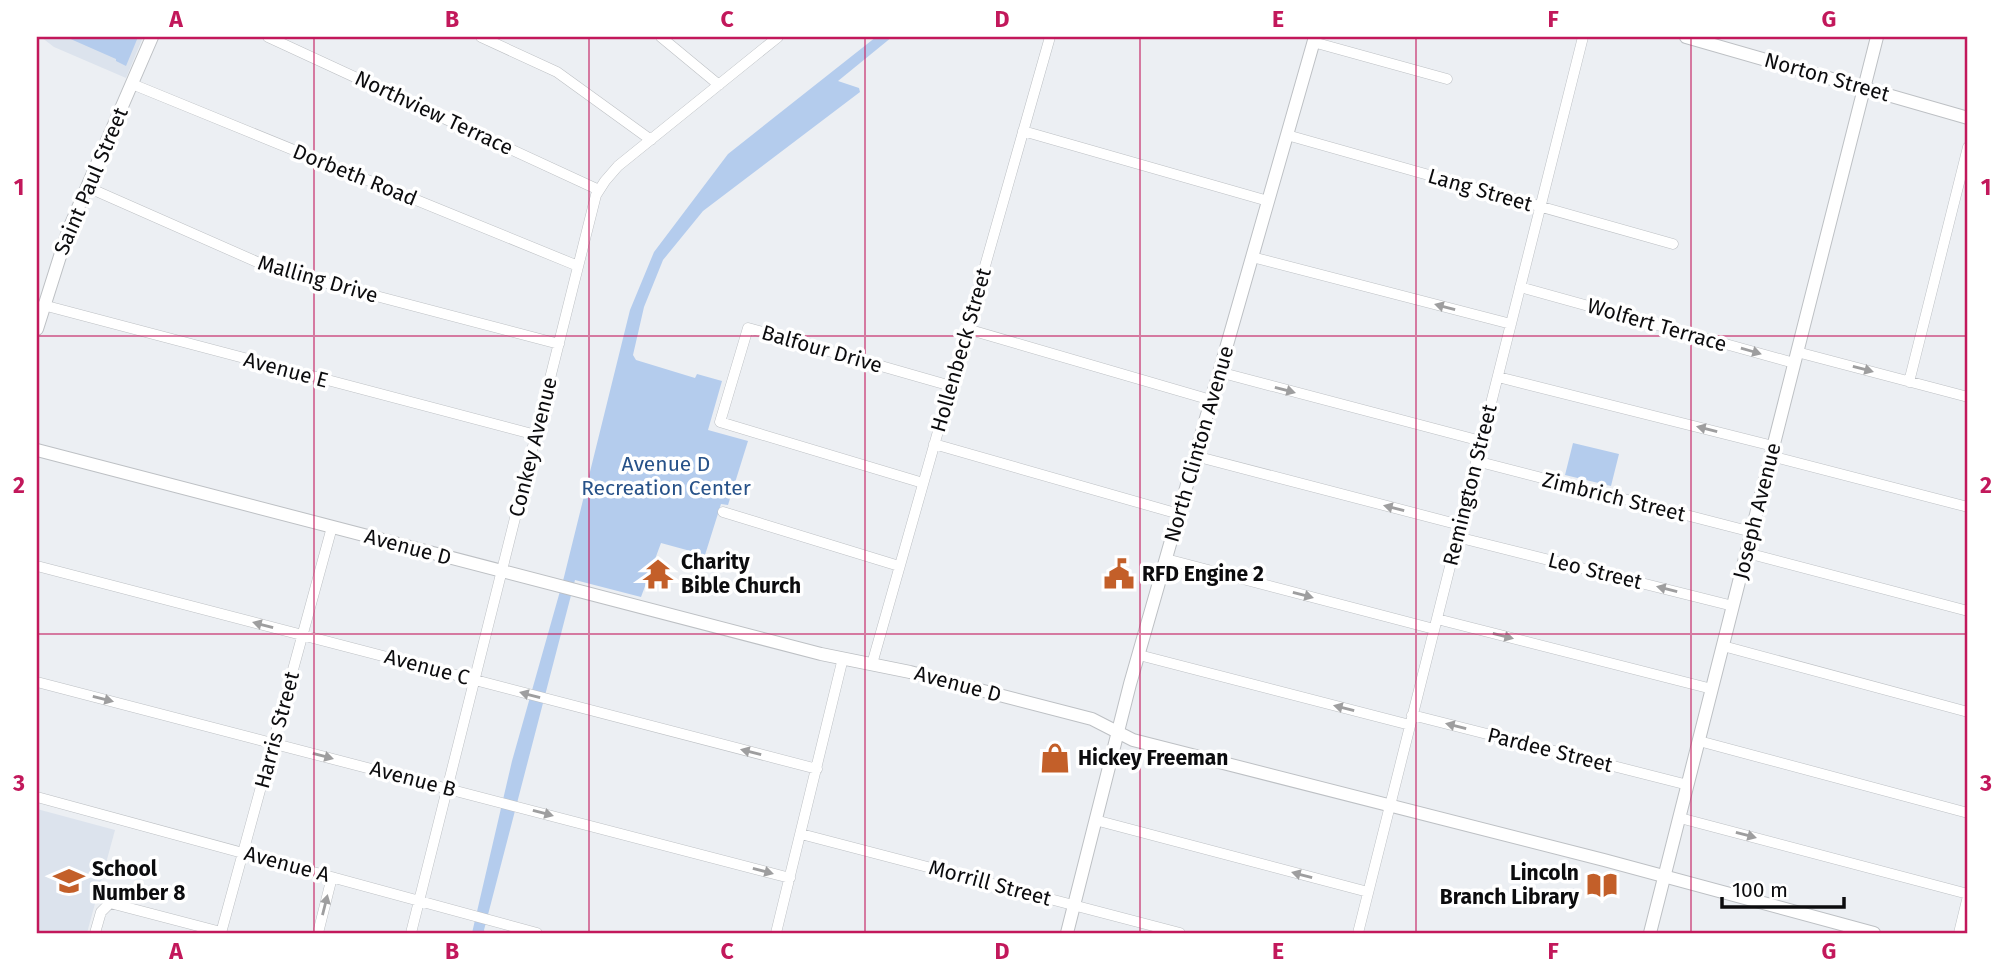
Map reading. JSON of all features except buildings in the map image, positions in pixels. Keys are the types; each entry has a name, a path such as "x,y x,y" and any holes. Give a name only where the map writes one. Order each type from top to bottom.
{"street":[{"name":"Saint Paul Street","path":"37,329 40,304 152,37"},
{"name":"Northview Terrace","path":"268,37 599,190"},
{"path":"481,37 557,72 651,140"},
{"path":"661,37 719,85"},
{"name":"Conkey Avenue","path":"411,933 599,190 613,171 778,37"},
{"name":"Hollenbeck Street","path":"872,664 1050,37"},
{"name":"Remington Street","path":"1357,933 1583,37"},
{"name":"Norton Street","path":"1686,37 1968,118"},
{"name":"Joseph Avenue","path":"1650,933 1878,37"},
{"path":"1314,39 1447,79"},
{"name":"North Clinton Avenue","path":"1067,933 1117,732 1314,39"},
{"name":"Dorbeth Road","path":"132,84 578,266"},
{"path":"1023,131 1268,201"},
{"name":"Lang Street","path":"1287,135 1673,244"},
{"path":"1909,382 1968,147"},
{"name":"Malling Drive","path":"87,187 273,270 559,344"},
{"path":"1252,257 1511,324"},
{"name":"Wolfert Terrace","path":"1520,287 1796,357 1968,397"},
{"name":"Avenue E","path":"40,304 536,435"},
{"name":"Balfour Drive","path":"923,483 719,422 748,328 951,386"},
{"path":"967,329 1211,400"},
{"path":"1219,372 1481,441"},
{"path":"1498,377 1968,507"},
{"path":"934,443 1179,514"},
{"name":"Avenue D","path":"37,450 502,572 1093,719 1133,740 1874,933"},
{"path":"1195,456 1460,525"},
{"name":"Zimbrich Street","path":"1476,461 1752,532"},
{"path":"723,512 899,566"},
{"name":"Harris Street","path":"221,932 332,527"},
{"name":"Leo Street","path":"1457,537 1733,606"},
{"path":"1747,553 1968,611"},
{"path":"1166,559 1712,689"},
{"name":"Avenue C","path":"37,566 817,769"},
{"path":"1723,646 1968,712"},
{"name":"Pardee Street","path":"1139,655 1688,785"},
{"path":"776,933 844,659"},
{"name":"Avenue B","path":"37,682 790,878"},
{"path":"1699,741 1968,813"},
{"name":"Avenue A","path":"37,797 537,933"},
{"path":"1680,818 1968,895 1959,933"},
{"path":"1095,820 1368,892"},
{"name":"Morrill Street","path":"801,834 1180,933"},
{"path":"318,933 332,877"},
{"path":"95,933 101,912 110,903 221,932"}],"shaded area":[{"path":"41,37 143,37 126,78 54,47"},
{"name":"School Number 8","path":"37,809 115,830 87,933 37,933"}],"green space":[{"path":"66,37 138,37 126,66"},
{"name":"Avenue D Recreation Center","path":"876,37 892,37 838,81 859,88 860,92 703,211 663,260 644,307 633,355 636,360 695,378 697,374 722,381 708,430 748,441 728,505 721,504 705,555 661,543 641,597 575,580 485,933 472,933 512,761 564,577 630,310 654,252 728,154"},
{"path":"1573,443 1619,454 1611,486 1565,475"}],"place":[{"name":"Charity Bible Church","path":"658,574"},
{"name":"RFD Engine 2","path":"1119,574"},
{"name":"Hickey Freeman","path":"1055,758"},
{"name":"School Number 8","path":"69,881"},
{"name":"Lincoln Branch Library","path":"1602,885"}]}
